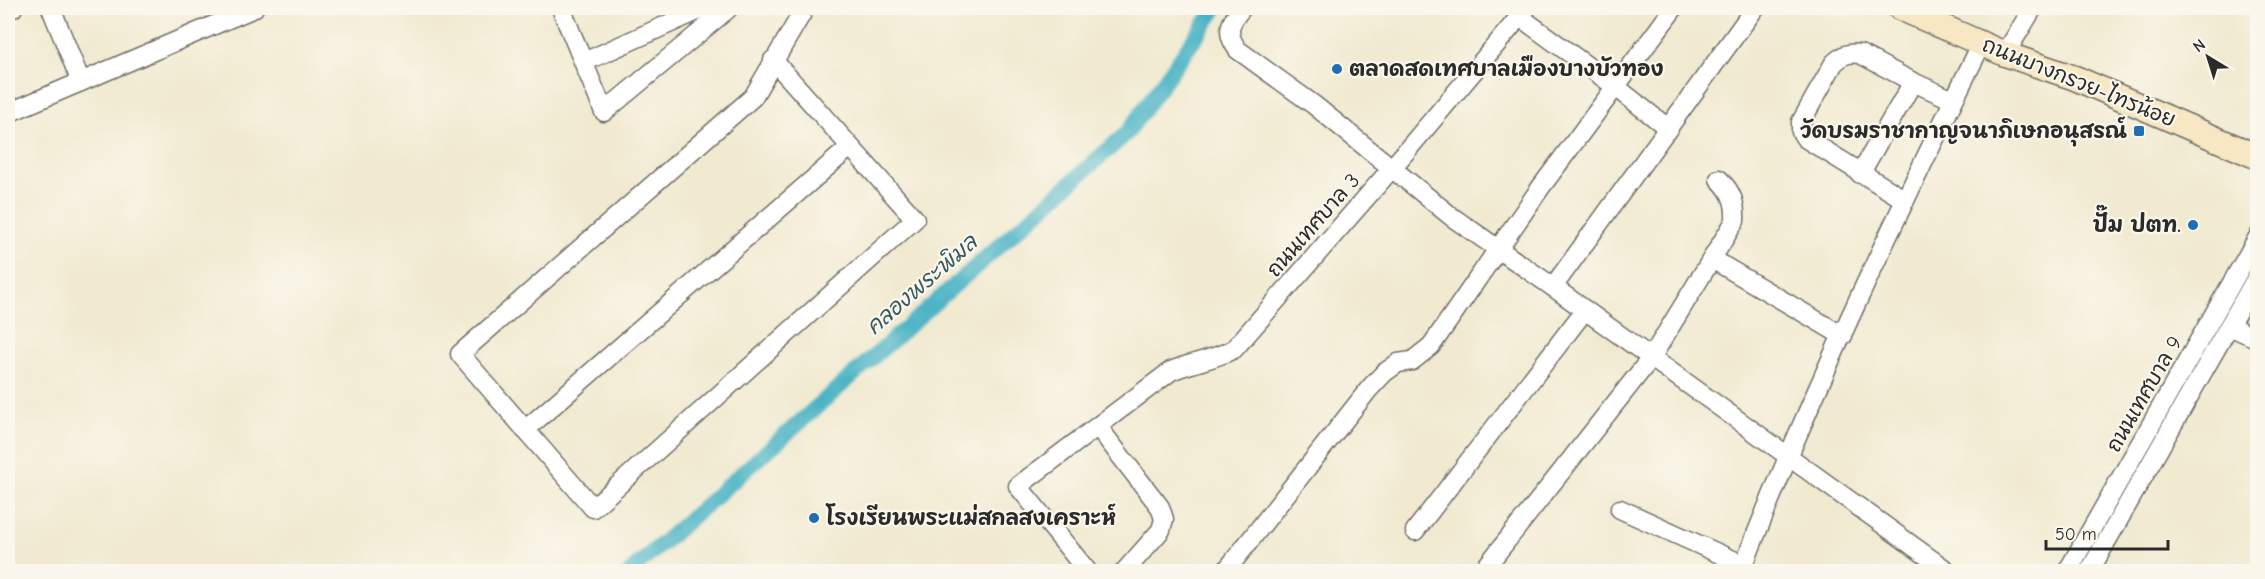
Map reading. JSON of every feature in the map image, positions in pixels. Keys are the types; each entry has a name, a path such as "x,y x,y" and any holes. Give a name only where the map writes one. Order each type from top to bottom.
{"main road":[{"name":"ถนนบางกรวย-ไทรน้อย","path":"1900,8 2005,54 2075,78 2258,157"}],"street":[{"path":"8,10 13,8"},
{"path":"51,8 81,82"},
{"path":"8,113 254,8"},
{"path":"561,8 604,112 729,8"},
{"path":"584,62 704,8"},
{"path":"774,60 915,219 593,508 460,354 753,97 774,60 805,8"},
{"path":"1242,8 1235,16 1230,29 1230,39 1238,50 1314,105 1497,250 1553,287 1949,572"},
{"path":"1225,572 1369,389 1384,373 1398,363 1412,361 1431,346 1541,187 1674,8"},
{"path":"1553,287 1755,8"},
{"path":"2005,54 2033,8"},
{"path":"1524,12 1669,129"},
{"name":"ถนนเทศบาล 3","path":"1088,572 1018,486 1171,371 1184,365 1219,357 1234,349 1524,12"},
{"path":"1620,509 1743,568 1788,455 1905,200 1982,43"},
{"path":"1905,200 1805,138 1801,132 1801,122 1834,63 1851,52 1860,54 1953,100"},
{"path":"1860,174 1913,82"},
{"path":"525,430 850,147"},
{"path":"1482,572 1652,358 1735,221 1733,196 1719,179"},
{"name":"ถนนเทศบาล 9","path":"2067,572 2258,237"},
{"path":"1712,259 1843,336"},
{"name":"ถนนเทศบาล 9","path":"2089,572 2258,275"},
{"path":"1415,531 1585,310"},
{"path":"2229,326 2258,339"},
{"path":"1098,427 1160,507 1164,519 1161,530 1124,572"}],"waterway":[{"name":"คลองพระพิมล","path":"630,572 1127,133 1216,8"}],"place":[{"name":"ตลาดสดเทศบาลเมืองบางบัวทอง","path":"1337,69"},
{"name":"วัดบรมราชากาญจนาภิเษกอนุสรณ์","path":"2139,131"},
{"name":"ปั๊ม ปตท.","path":"2193,225"},
{"name":"โรงเรียนพระแม่สกลสงเคราะห์","path":"814,518"}]}
